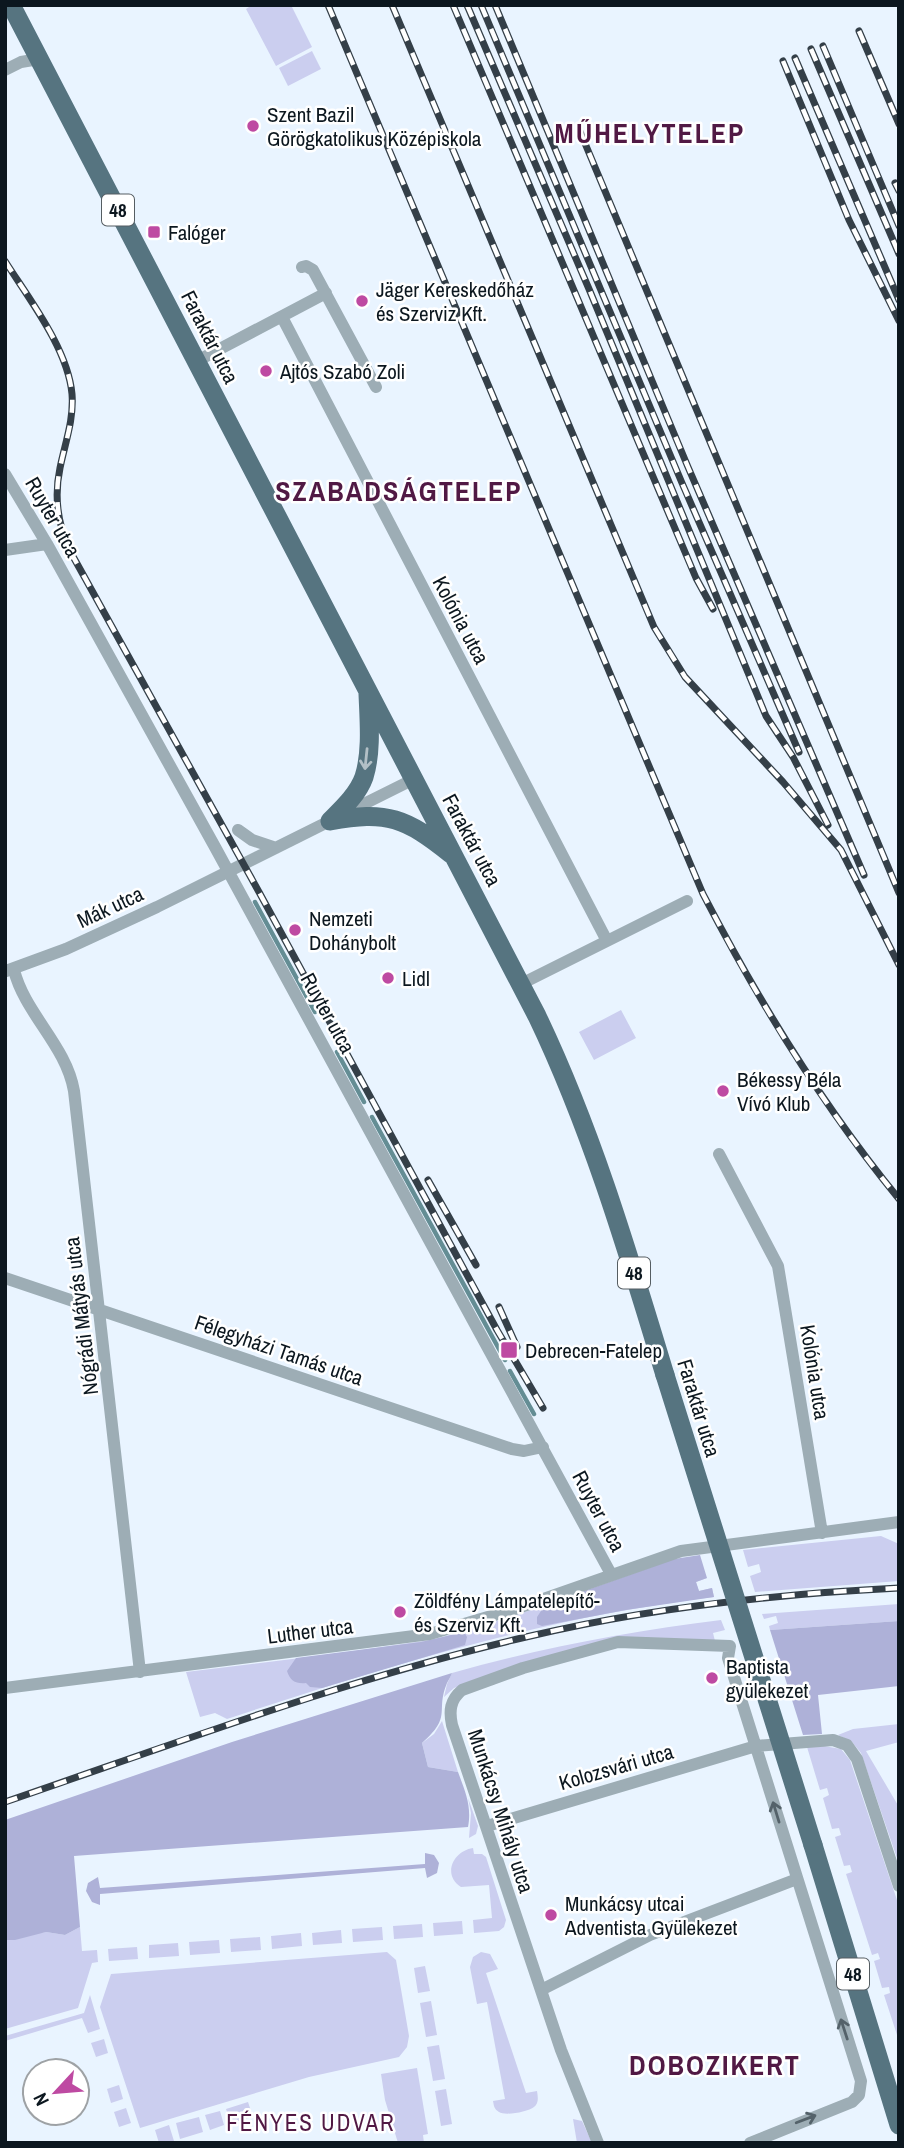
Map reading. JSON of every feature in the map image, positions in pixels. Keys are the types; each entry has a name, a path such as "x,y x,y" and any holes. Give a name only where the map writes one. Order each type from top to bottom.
{"main road":[{"name":"Faraktár utca","path":"11,5 521,984 579,1108 899,2124"},
{"path":"330,821 348,802 364,776 368,740 368,691"},
{"path":"330,821 363,815 394,818 424,834 456,858"}],"street":[{"path":"5,70 21,62 39,59"},
{"path":"302,267 306,265 313,270 376,387"},
{"path":"197,362 326,293"},
{"name":"Kolónia utca","path":"282,317 607,941"},
{"name":"Ruyter utca","path":"5,474 47,544 228,872 611,1574"},
{"path":"5,550 47,544"},
{"name":"Mák utca","path":"9,971 66,949 414,779"},
{"path":"238,830 252,840 276,848"},
{"path":"521,984 687,901"},
{"name":"Nógrádi Mátyás utca","path":"9,971 59,1049 71,1076 141,1672"},
{"name":"Kolónia utca","path":"719,1154 778,1266 822,1533"},
{"name":"Félegyházi Tamás utca","path":"5,1278 512,1448 524,1451 543,1447"},
{"path":"822,1533 899,1522"},
{"name":"Luther utca","path":"5,1688 430,1634 502,1614 681,1551 822,1533"},
{"name":"Munkácsy Mihály utca","path":"598,2143 572,2080 451,1719 452,1702 462,1690 523,1668 618,1642 730,1646 729,1658 756,1746"},
{"path":"750,2143 852,2102 859,2095 861,2081 756,1746 828,1739 850,1748 859,1763 899,1886"},
{"name":"Kolozsvári utca","path":"487,1826 756,1746"},
{"path":"541,1990 650,1935 797,1879"}],"shaded area":[{"path":"252,5 291,5 312,47 276,66 246,9"},
{"path":"312,51 321,69 288,86 279,68"},
{"path":"621,1010 636,1038 594,1060 579,1032"},
{"path":"881,1536 899,1544 899,1581 755,1592 750,1576 761,1572 759,1564 748,1567 743,1550"},
{"path":"700,1555 707,1578 696,1582 699,1591 712,1588 714,1597 542,1626 537,1624 537,1617 545,1605 674,1559"},
{"path":"674,1559 707,1578 696,1582 699,1591 712,1588 714,1597 651,1606 528,1630 407,1662 227,1719 215,1713 200,1717 186,1672 436,1639 514,1616"},
{"path":"899,1604 899,1621 770,1630 769,1626 778,1623 776,1616 764,1619 762,1614"},
{"path":"721,1620 725,1630 713,1633 715,1641 618,1638 521,1664 454,1688 444,1697 452,1673 586,1641"},
{"path":"899,1621 899,1686 818,1695 822,1734 803,1735 770,1630"},
{"path":"464,1632 467,1637 465,1645 322,1688 294,1681 287,1671 296,1658 421,1642"},
{"path":"452,1673 444,1693 440,1720 422,1743 428,1767 458,1772 468,1805 468,1827 74,1856 80,1927 65,1935 46,1932 6,1940 5,1820 232,1742"},
{"path":"442,1721 458,1772 428,1767 422,1743 434,1734"},
{"path":"899,1724 899,1742 866,1751 899,1807 899,1864 861,1753 852,1742 838,1735 853,1729"},
{"path":"807,1747 841,1749 850,1760 899,1906 899,2041 884,1995 890,1993 889,1987 882,1988 874,1961 880,1959 878,1953 872,1955 846,1874 852,1872 850,1865 844,1866 835,1837 841,1835 839,1828 832,1829 823,1798 829,1795 827,1788 820,1790"},
{"path":"468,1798 478,1826 476,1834 469,1838 471,1813"},
{"path":"473,1848 474,1854 486,1857 506,1920 499,1931 474,1933 473,1920 492,1918 489,1885 461,1887 452,1876 455,1858"},
{"path":"425,1853 434,1855 439,1863 437,1873 427,1878 425,1868 100,1894 100,1905 92,1902 86,1891 88,1883 98,1877 100,1888 425,1864"},
{"path":"462,1921 463,1934 434,1936 433,1923"},
{"path":"422,1924 423,1937 394,1939 393,1926"},
{"path":"80,1927 82,1951 97,1950 98,1962 92,1963 78,2008 5,2029 5,1938 46,1932 65,1935"},
{"path":"382,1927 383,1940 353,1942 352,1929"},
{"path":"341,1930 342,1943 313,1945 312,1933"},
{"path":"301,1933 302,1946 272,1949 271,1936"},
{"path":"260,1937 261,1950 231,1952 230,1939"},
{"path":"219,1940 220,1953 190,1955 189,1942"},
{"path":"178,1943 179,1956 149,1958 149,1945"},
{"path":"137,1947 138,1959 109,1961 108,1949"},
{"path":"387,1952 396,1960 409,2036 407,2047 399,2057 309,2077 140,2128 100,2007 111,1974"},
{"path":"481,1952 490,1954 498,1969 486,1973 526,2093 537,2091 536,2105 522,2112 502,2113 494,2106 493,2101 505,2099 487,2002 477,2004 470,1967 473,1957"},
{"path":"425,1966 430,1991 418,1993 414,1968"},
{"path":"90,1995 100,2029 88,2033 82,2018 5,2041 5,2036 84,2013"},
{"path":"431,2001 437,2035 426,2037 420,2003"},
{"path":"104,2039 108,2053 96,2057 91,2043"},
{"path":"439,2045 445,2079 433,2081 427,2047"},
{"path":"417,2068 428,2134 423,2135 424,2143 398,2143 385,2100 381,2074"},
{"path":"119,2085 123,2099 111,2103 107,2089"},
{"path":"446,2089 452,2124 441,2126 435,2091"},
{"path":"248,2102 253,2117 231,2123 226,2109"},
{"path":"126,2108 131,2123 119,2127 114,2112"},
{"path":"220,2111 224,2125 210,2130 205,2115"},
{"path":"199,2117 203,2132 180,2139 176,2123"},
{"path":"573,2119 582,2121 592,2143 577,2143"},
{"path":"169,2125 174,2141 159,2143 155,2130"}],"waterway":[{"path":"255,902 315,1012"},
{"path":"337,1052 364,1102"},
{"path":"372,1117 505,1360"},
{"path":"510,1371 534,1414"}],"railway":[{"path":"328,5 703,894 746,974 817,1089 899,1199"},
{"path":"392,5 654,627 685,677 783,782 841,850 899,965"},
{"path":"453,5 696,578 713,609"},
{"path":"467,5 589,289 766,716 793,757 828,825"},
{"path":"481,5 682,483 799,752"},
{"path":"495,5 688,467 864,875"},
{"path":"859,31 899,124"},
{"path":"823,46 899,226"},
{"path":"811,49 899,254"},
{"path":"795,58 899,300"},
{"path":"783,61 849,220 899,321"},
{"path":"579,129 899,893"},
{"path":"895,183 899,191"},
{"path":"5,261 46,325 69,377 72,413 58,479 57,500 60,521 70,551 497,1330 543,1408"},
{"path":"428,1180 476,1265"},
{"path":"499,1307 517,1347"},
{"path":"5,1802 329,1692 460,1653 526,1637 664,1610 805,1594 899,1588"}],"place":[{"name":"Szent Bazil Görögkatolikus Középiskola","path":"253,126"},
{"name":"Falóger","path":"154,232"},
{"name":"Jäger Kereskedőház és Szerviz Kft.","path":"362,301"},
{"name":"Ajtós Szabó Zoli","path":"266,371"},
{"name":"Nemzeti Dohánybolt","path":"295,930"},
{"name":"Lidl","path":"388,978"},
{"name":"Békessy Béla Vívó Klub","path":"723,1091"},
{"name":"Debrecen-Fatelep","path":"509,1350"},
{"name":"Zöldfény Lámpatelepítő- és Szerviz Kft.","path":"400,1612"},
{"name":"Baptista gyülekezet","path":"712,1678"},
{"name":"Munkácsy utcai Adventista Gyülekezet","path":"551,1915"}],"district":[{"name":"MŰHELYTELEP","path":"650,133"},
{"name":"SZABADSÁGTELEP","path":"399,491"},
{"name":"DOBOZIKERT","path":"715,2065"},
{"name":"FÉNYES UDVAR","path":"311,2122"}]}
